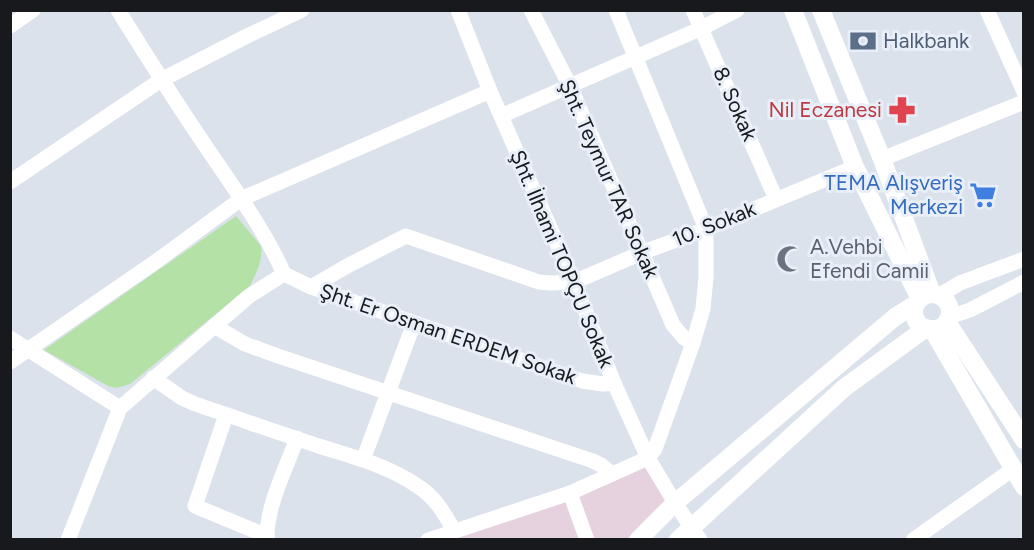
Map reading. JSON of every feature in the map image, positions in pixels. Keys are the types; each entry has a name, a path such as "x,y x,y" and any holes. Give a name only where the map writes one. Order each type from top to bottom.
{"main road":[{"path":"793,10 855,167 927,298"},
{"path":"821,10 882,159 927,298"},
{"path":"927,298 915,314 916,319 922,326 938,324"},
{"path":"638,540 675,503 895,317 927,298 947,302 950,307 938,324 844,388 690,536"},
{"path":"938,324 1023,440"},
{"path":"938,324 1023,487"}],"street":[{"path":"10,26 33,10"},
{"path":"68,540 120,408 249,296 284,274 241,199 161,80 118,10"},
{"path":"10,182 161,80 302,10"},
{"name":"Şht. İlhami TOPÇU Sokak","path":"459,10 490,91 574,282 614,383 648,458 675,503 690,536"},
{"name":"Şht. Teymur TAR Sokak","path":"531,10 570,86 673,325 684,338 693,343"},
{"path":"428,540 570,493 648,458 655,449 693,343 703,309 706,229 616,10"},
{"name":"8. Sokak","path":"693,10 776,199"},
{"path":"501,116 702,28 737,10"},
{"path":"987,10 1023,92"},
{"path":"10,362 158,260 241,199 490,91"},
{"path":"882,159 1023,102"},
{"name":"10. Sokak","path":"574,282 855,167"},
{"path":"311,286 406,236 539,282 551,284 574,282"},
{"path":"927,298 1023,259"},
{"name":"Şht. Er Osman ERDEM Sokak","path":"284,274 414,323 582,381 614,383"},
{"path":"938,324 1023,282"},
{"path":"363,460 414,323"},
{"path":"214,326 245,344 593,461 612,474"},
{"path":"10,338 120,408"},
{"path":"153,378 195,404 363,460 398,474 416,484 430,496 443,511 454,531"},
{"path":"226,415 195,506 267,538 273,502 297,438"},
{"path":"913,540 1013,469"},
{"path":"570,493 587,540"}],"shaded area":[{"path":"648,458 675,503 638,539 428,540"}],"green space":[{"path":"236,216 261,246 260,262 250,286 130,384 116,388 108,386 44,350"}],"place":[{"name":"Halkbank","path":"863,41"},
{"name":"Nil Eczanesi","path":"902,110"},
{"name":"TEMA Alışveriş Merkezi","path":"983,195"},
{"name":"A.Vehbi Efendi Camii","path":"790,259"}]}
